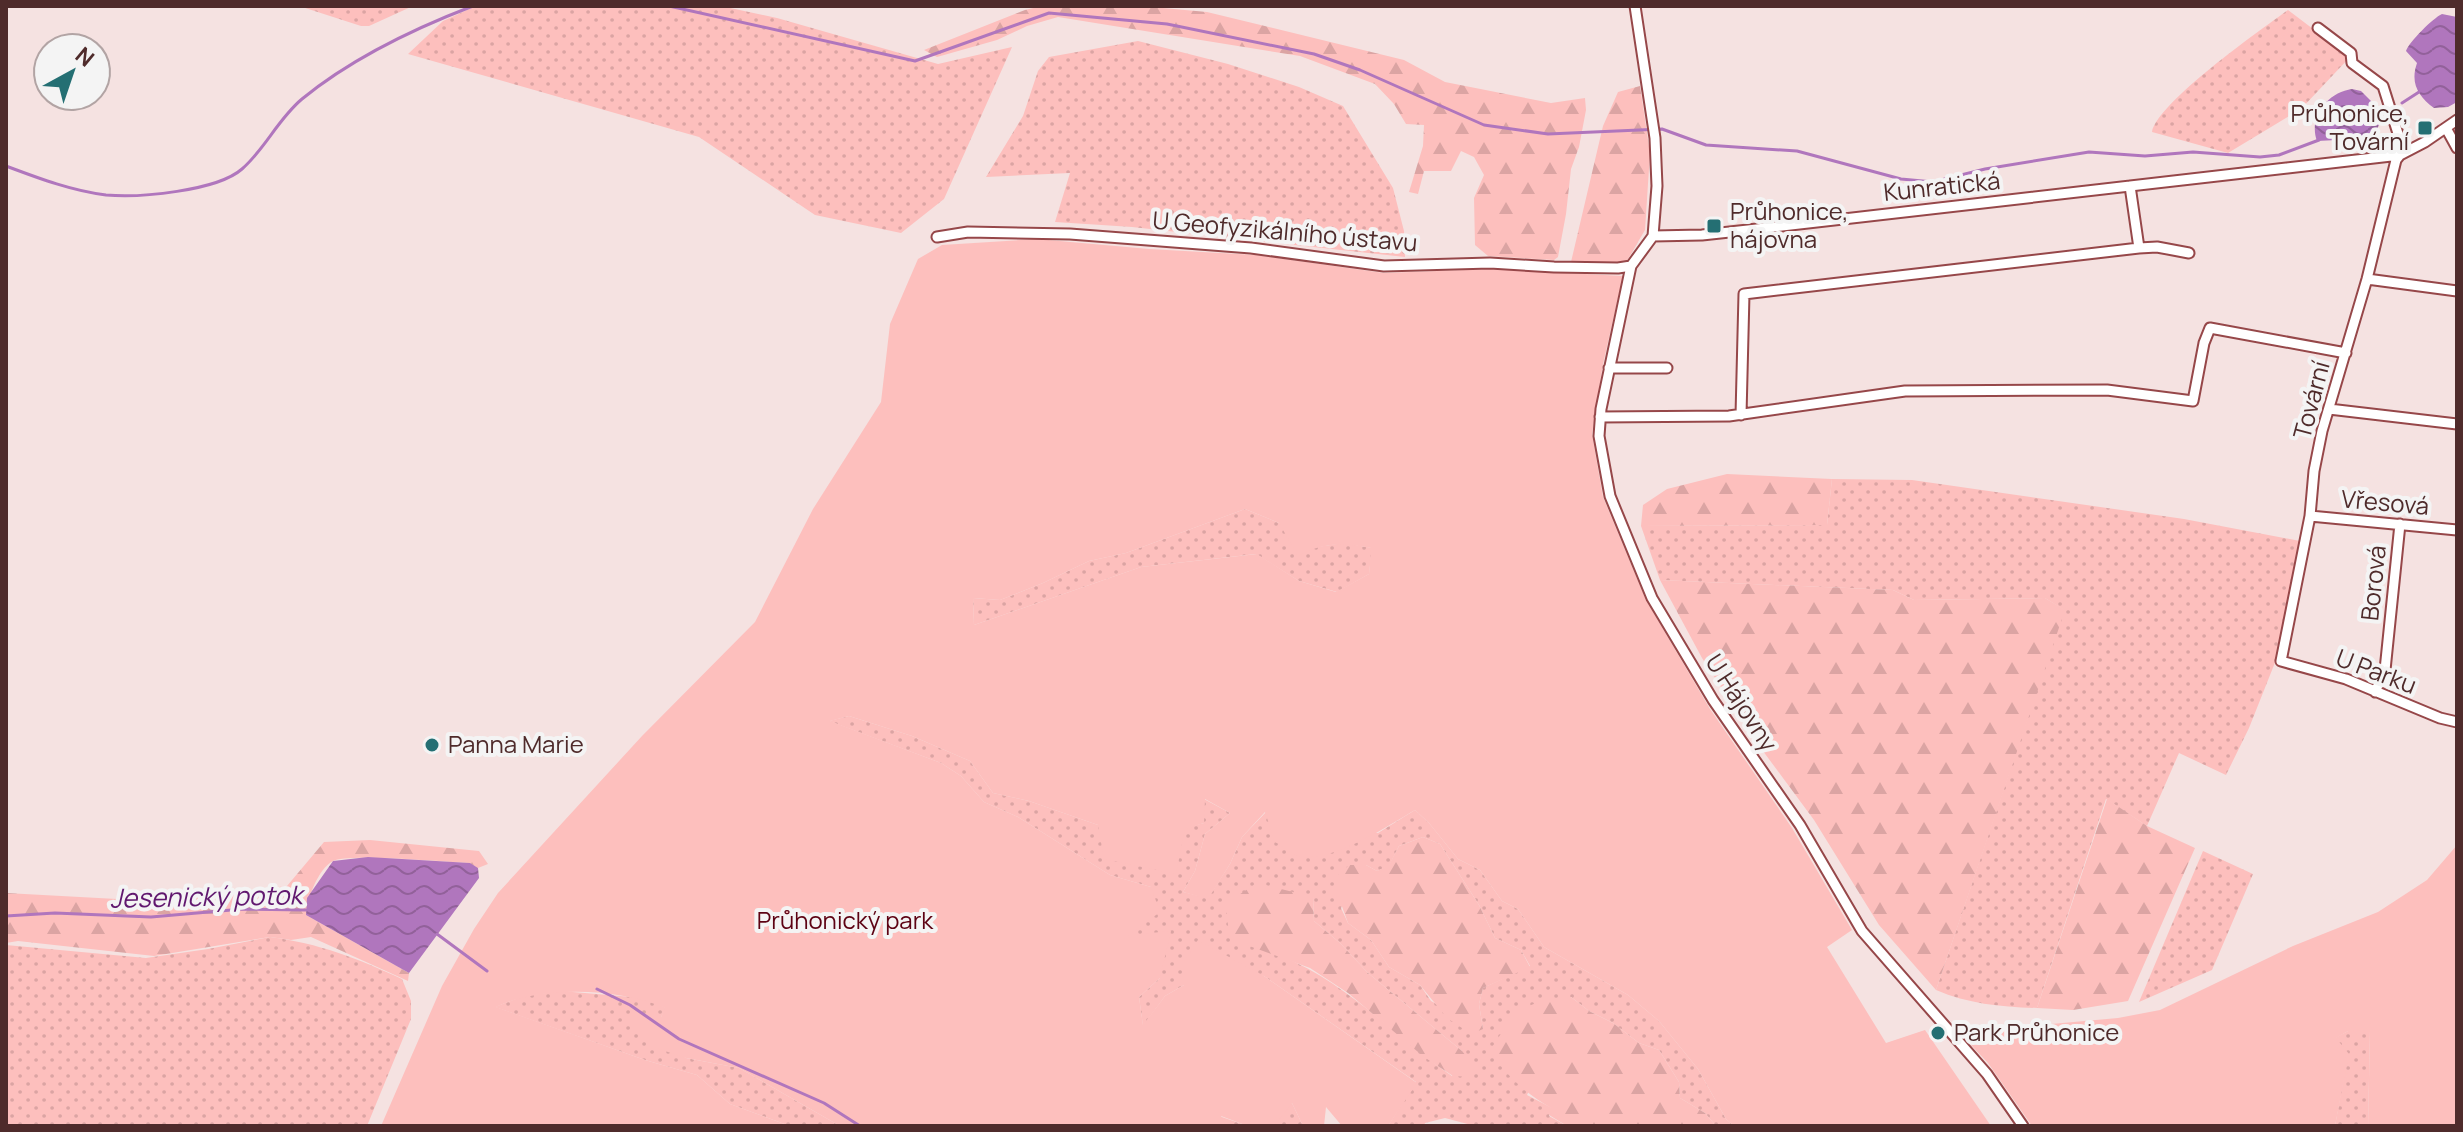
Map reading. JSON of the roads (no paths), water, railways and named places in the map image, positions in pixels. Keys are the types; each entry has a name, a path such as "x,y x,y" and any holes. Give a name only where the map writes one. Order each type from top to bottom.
{"street":[{"path":"1635,6 1655,138 1657,186 1653,236"},
{"path":"2318,28 2351,53 2352,63 2383,86 2401,143 2400,155"},
{"name":"Kunratická","path":"1653,236 1717,234 2400,155 2457,120"},
{"path":"2446,128 2457,148"},
{"name":"Tovární","path":"2281,661 2310,516 2314,471 2396,160 2400,155"},
{"path":"2130,186 2139,248"},
{"name":"U Geofyzikálního ústavu","path":"937,237 968,232 1070,234 1251,248 1384,266 1490,263 1554,267 1631,266"},
{"name":"U Hájovny","path":"1653,236 1631,266 1609,368 1599,436 1610,496 1652,598 1713,700 1800,825 1862,931 1987,1074 2023,1126"},
{"path":"1741,415 1744,294 2139,248 2157,247 2189,253"},
{"path":"2367,279 2457,291"},
{"path":"1600,417 1741,415 1826,400 1905,391 2107,390 2193,401 2204,343 2210,328 2346,353"},
{"path":"1609,368 1667,368"},
{"path":"2329,409 2457,424"},
{"name":"Vřesová","path":"2310,516 2457,530"},
{"name":"Borová","path":"2375,692 2385,670 2400,524"},
{"name":"U Parku","path":"2281,661 2346,679 2457,722"}],"water":[{"path":"2442,14 2457,17 2457,102 2448,107 2434,108 2417,88 2414,77 2417,63 2406,51 2422,31"},
{"path":"2352,89 2361,91 2383,113 2377,130 2357,139 2317,141 2315,123 2322,107 2335,95"},
{"path":"368,857 470,863 478,868 479,878 409,973 306,915 307,898 333,861"}],"waterway":[{"path":"6,166 68,187 106,195 157,194 215,183 242,169 293,107 341,70 428,24 473,6"},
{"path":"669,6 915,61 1049,13 1167,24 1314,54 1360,70 1484,125 1548,134 1662,129 1706,145 1797,151 1901,179 1933,182 1985,169 2089,152 2145,156 2193,152 2260,157 2279,155 2319,140"},
{"path":"2402,103 2419,92"},
{"name":"Jesenický potok","path":"6,916 55,913 151,917 243,909 306,910"},
{"name":"Jesenický potok","path":"437,934 487,971"},
{"name":"Jesenický potok","path":"597,989 630,1005 679,1039 824,1103 860,1126"}],"place":[{"name":"Průhonice, Tovární","path":"2425,128"},
{"name":"Průhonice, hájovna","path":"1714,226"},
{"name":"Panna Marie","path":"432,745"},
{"name":"Park Průhonice","path":"1938,1033"}],"park label":[{"name":"Průhonický park","path":"845,921"}]}
